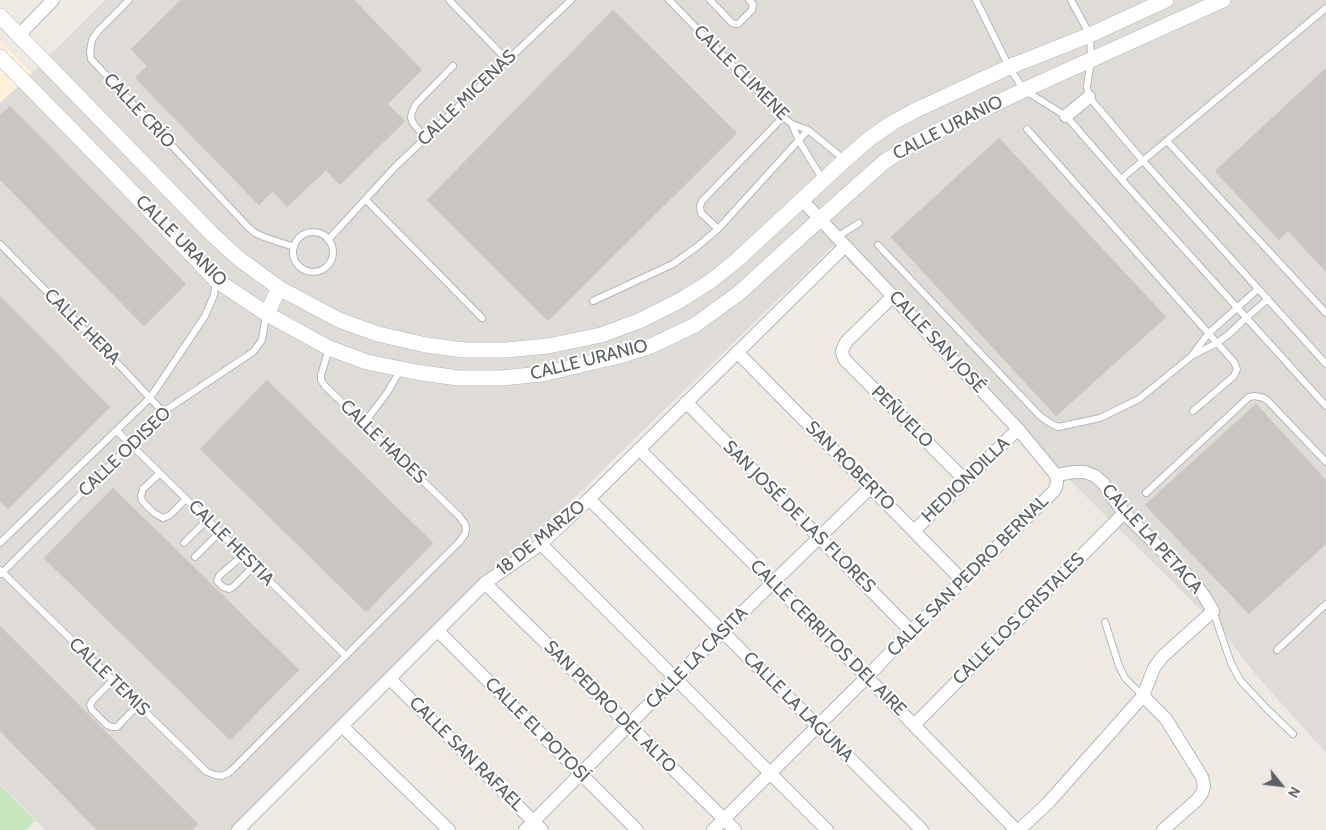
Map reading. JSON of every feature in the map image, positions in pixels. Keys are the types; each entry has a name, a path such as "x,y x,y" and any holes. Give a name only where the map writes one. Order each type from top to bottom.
{"street":[{"path":"19,35 53,0"},
{"name":"CALLE URANIO","path":"0,16 212,234 238,258 279,288 339,320 378,334 426,345 464,350 506,350 548,346 601,335 639,321 679,301 711,281 738,260 845,160 869,139 892,123 1008,67 1090,35 1166,0"},
{"name":"CALLE URANIO","path":"2,62 107,166 216,280 266,314 329,348 367,362 458,378 502,378 542,374 619,356 651,346 695,325 739,293 884,162 904,149 1024,90 1223,0"},
{"path":"1066,116 1089,97"},
{"name":"CALLE SAN JOSÉ","path":"802,200 1018,429 1056,475"},
{"name":"18 DE MARZO","path":"238,830 486,583 541,544 590,499 737,352 841,241"},
{"path":"266,314 279,288"},
{"name":"PEÑUELO","path":"893,296 846,342 842,352 845,360 965,480"},
{"name":"SAN ROBERTO","path":"737,352 963,581"},
{"name":"SAN JOSÉ DE LAS FLORES","path":"686,402 911,631"},
{"name":"HEDIONDILLA","path":"914,531 1018,429"},
{"name":"CALLE CERRITOS DEL AIRE","path":"639,449 914,724 1017,830"},
{"name":"CALLE LA PETACA","path":"1056,475 1086,472 1095,476 1103,483 1124,513 1193,581 1213,611"},
{"name":"CALLE SAN PEDRO BERNAL","path":"713,830 911,631 1054,491 1057,481 1056,475"},
{"name":"CALLE LA CASITA","path":"533,827 580,774 675,678 871,487"},
{"name":"CALLE LA LAGUNA","path":"590,499 922,830"},
{"name":"CALLE LOS CRISTALES","path":"914,724 1124,513"},
{"path":"541,544 827,830"},
{"name":"SAN PEDRO DEL ALTO","path":"486,583 628,726 735,830"},
{"path":"1017,830 1048,803 1143,696 1154,668 1162,657 1213,611"},
{"name":"CALLE EL POTOSÍ","path":"438,631 637,830"},
{"name":"CALLE SAN RAFAEL","path":"390,679 533,827"},
{"path":"1143,696 1166,719 1202,777 1204,786 1197,800 1163,830"},
{"path":"342,726 448,830"},
{"path":"248,820 257,830"}],"lane":[{"name":"CALLE CRÍO","path":"129,0 98,31 92,40 91,59 255,233 294,247"},
{"path":"449,0 507,60"},
{"name":"CALLE MICENAS","path":"328,240 396,166 571,0"},
{"name":"CALLE CLIMENE","path":"669,0 783,116 792,124 808,130 845,160"},
{"path":"710,0 735,24 738,24 752,10 754,4 749,0"},
{"path":"976,0 1008,67 1024,90 1066,116 1236,308 1326,406"},
{"path":"1071,0 1090,35 1091,60 1087,86 1089,97 1143,161 1326,364"},
{"path":"1121,179 1326,8"},
{"path":"425,138 413,123 412,112 416,104 453,66"},
{"path":"718,230 701,213 702,201 783,116"},
{"name":"CALLE CLIMENE","path":"792,124 799,141 823,180"},
{"path":"1027,129 1236,365 1234,376 1193,411"},
{"path":"593,301 673,264 718,230 808,130"},
{"path":"1166,141 1326,313"},
{"path":"366,200 482,318"},
{"path":"841,241 860,223"},
{"path":"318,233 328,240 331,245 332,257 325,267 320,270 308,271 294,259 296,241 306,234 318,233"},
{"name":"CALLE HERA","path":"0,244 163,412"},
{"path":"878,245 1040,416 1058,427 1100,418 1139,399 1193,355 1228,335 1268,299"},
{"name":"CALLE ODISEO","path":"0,543 150,398 205,316 214,295 216,280"},
{"path":"1193,355 1208,334 1258,289"},
{"name":"CALLE ODISEO","path":"1,573 163,412 253,352 262,340 266,314"},
{"name":"CALLE HADES","path":"329,348 320,375 325,386 459,516 466,529 460,541 346,656"},
{"path":"364,424 387,393 401,369"},
{"path":"1146,494 1249,398 1255,396 1268,401 1326,462"},
{"name":"CALLE HESTIA","path":"117,431 346,656"},
{"path":"160,473 143,490 141,496 142,501 154,513 163,518 170,516 186,499"},
{"path":"184,543 207,520"},
{"path":"195,557 220,532"},
{"path":"243,554 219,576 217,581 223,587 229,589 254,566"},
{"name":"CALLE TEMIS","path":"1,573 207,772 215,775 222,776 232,770 346,656"},
{"path":"1277,650 1326,604"},
{"path":"1213,611 1231,663 1240,680 1267,710 1293,734"},
{"path":"1105,622 1119,666 1126,678 1143,696"},
{"path":"112,680 93,700 90,706 92,710 108,725 117,727 138,705"}],"shaded area":[{"path":"105,0 1326,0 1326,753 1256,675 1223,632 833,246 232,830 45,830 0,784 0,103"},
{"path":"0,41 32,73 0,103"}],"green space":[{"path":"0,785 35,821 25,830 0,830"}],"building":[{"path":"181,0 354,0 422,70 388,104 405,121 340,185 326,170 287,207 273,191 259,205 135,78 147,66 131,49"},
{"path":"613,10 737,133 548,321 427,200"},
{"path":"1326,68 1326,272 1288,231 1279,240 1215,171"},
{"path":"10,106 186,284 144,326 0,180 0,115"},
{"path":"999,138 1166,317 1056,416 891,237"},
{"path":"0,296 110,407 8,509 0,501"},
{"path":"267,380 433,543 366,612 200,449"},
{"path":"1256,404 1326,480 1326,544 1249,614 1145,505"},
{"path":"113,488 299,670 230,740 44,558"},
{"path":"0,626 198,824 192,830 97,830 0,731"}]}
